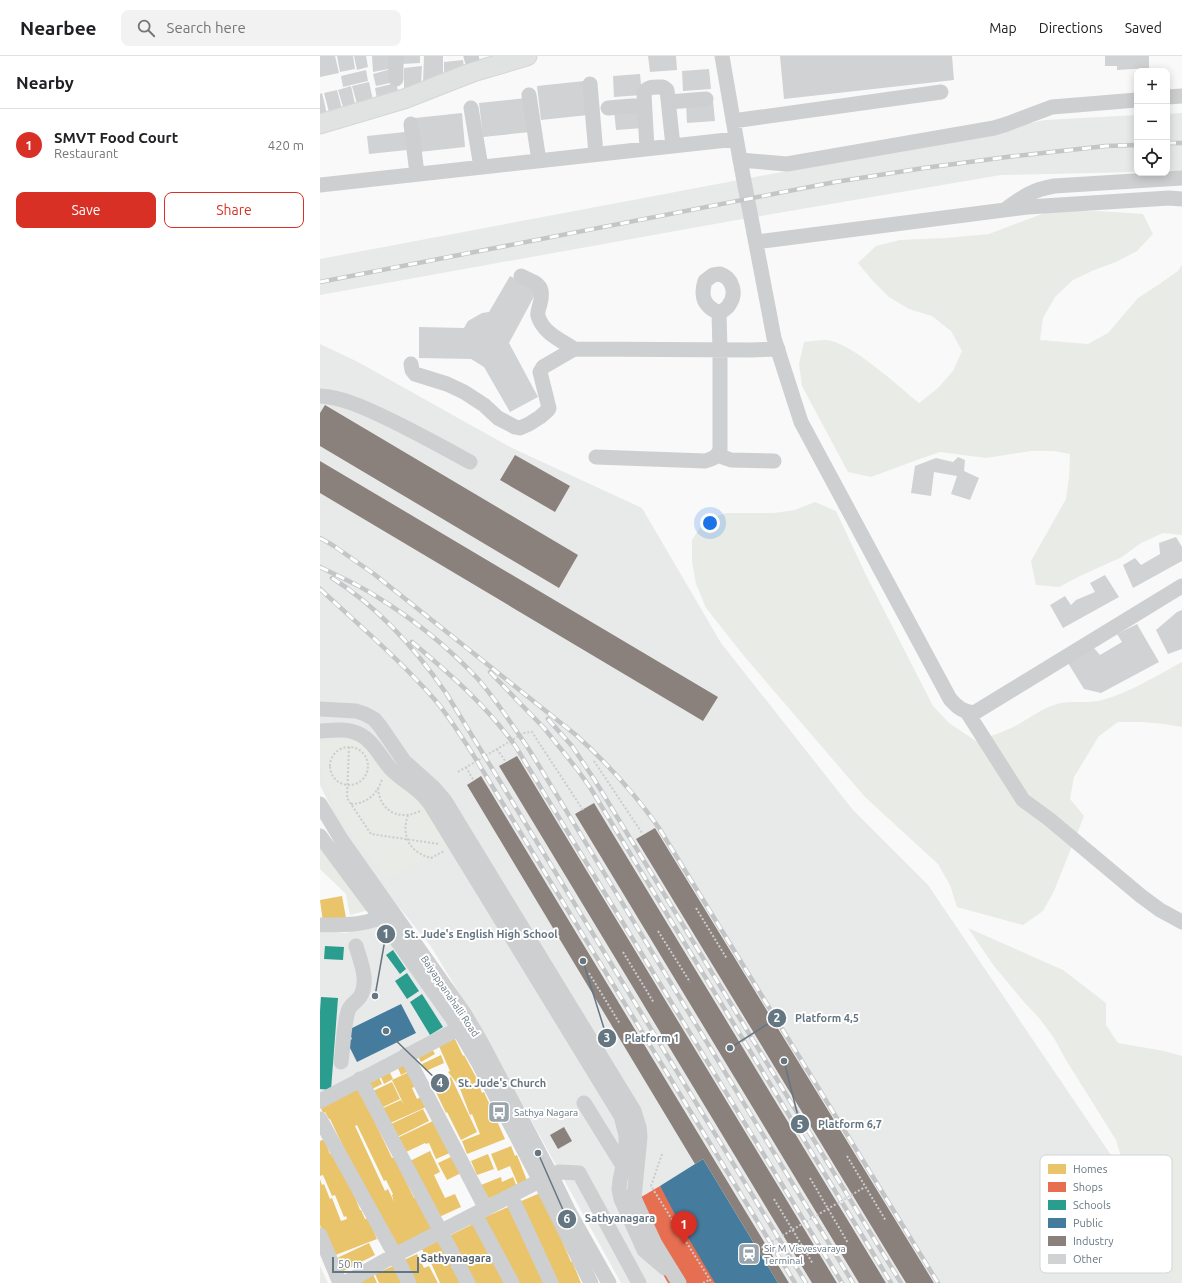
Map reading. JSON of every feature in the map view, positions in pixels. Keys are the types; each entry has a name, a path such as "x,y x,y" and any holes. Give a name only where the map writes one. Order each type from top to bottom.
{"main road":[{"path":"320,124 404,99 473,72 527,56"}],"street":[{"path":"396,56 396,79"},
{"path":"722,56 736,139 774,338 801,422 950,699 958,708 974,713 1182,586"},
{"path":"590,84 596,154"},
{"path":"647,149 644,94 645,90 648,88 663,87 667,90 673,146"},
{"path":"733,121 941,92"},
{"path":"529,95 539,161"},
{"path":"1170,98 1182,96"},
{"path":"669,102 706,99"},
{"path":"740,160 787,164 994,128 1052,107 1134,100"},
{"path":"608,108 644,104"},
{"path":"471,108 481,167"},
{"path":"410,124 417,174"},
{"path":"320,185 736,139"},
{"path":"1006,210 1026,194 1048,187 1182,178"},
{"path":"756,242 1028,207 1169,198 1182,199"},
{"path":"521,276 539,284 541,288 542,295 538,314 541,323 553,336 574,349"},
{"path":"596,457 704,461 713,459 717,456 720,450 719,313"},
{"path":"411,364 412,370 415,374 446,384 464,392 484,405 498,418 520,428 540,417 549,408 540,372 543,367 574,349 778,349"},
{"path":"320,396 343,400 364,408 414,431 470,462"},
{"path":"717,456 731,460 774,461"},
{"path":"320,709 356,711 374,719 404,761 433,787 445,801 511,922 610,1085 625,1128 626,1153 619,1189 621,1199 644,1250 673,1281"},
{"path":"967,712 1023,800 1049,819 1141,896 1160,910 1182,922"},
{"path":"320,731 341,730 359,734 366,738 392,770 429,801 455,846 511,922"},
{"name":"Baiyappanahalli Road","path":"320,804 386,914 473,1053 545,1178 569,1212 609,1283"},
{"name":"Baiyappanahalli Road","path":"320,836 386,914 464,1013 481,1042 545,1178 591,1283"},
{"path":"320,925 354,924 386,914"},
{"path":"341,1062 349,1009 361,995 364,986 364,975 356,946 358,931 354,924"},
{"path":"320,1101 458,1029"},
{"path":"406,1056 481,1212 512,1283"},
{"path":"360,1080 468,1283"},
{"path":"610,1085 634,1111 639,1127 640,1137 634,1198 673,1281"},
{"path":"584,1103 623,1166 636,1179"},
{"path":"320,1119 409,1283"},
{"path":"320,1235 348,1282 395,1255 545,1178 560,1172 579,1173 639,1283"},
{"path":"511,1196 551,1283"}],"path":[{"path":"458,772 524,733 532,732 582,810"},
{"path":"349,747 347,798 371,834 455,846"},
{"path":"349,747 360,750 367,759 368,770 363,780 348,786 336,781 330,772 329,767 335,753 349,747"},
{"path":"497,749 506,762"},
{"path":"594,761 642,833"},
{"path":"466,767 474,781"},
{"path":"351,804 358,803 373,796 382,782 383,774"},
{"path":"378,788 380,800 385,807 396,814 408,816 420,811 429,801"},
{"path":"408,816 405,826 407,839 410,845 419,854 431,858 455,846"},
{"path":"696,908 727,959"},
{"path":"658,931 690,982"},
{"path":"623,952 654,1003"},
{"path":"588,973 620,1024"},
{"path":"662,1154 651,1186 712,1283"},
{"path":"847,1156 886,1221"},
{"path":"810,1178 848,1243"},
{"path":"758,1250 865,1187"},
{"path":"774,1199 813,1264"},
{"path":"703,1283 710,1280"}],"shaded area":[{"path":"1182,113 1182,172 1170,172 1170,114"},
{"path":"1134,115 1134,172 1001,175 737,220 320,295 320,259 941,142 1045,120"},
{"path":"1050,211 1098,211 1143,214 1153,234 1137,251 1116,262 1073,280 1055,297 1043,318 1040,340 1088,344 1108,333 1138,298 1178,271 1182,265 1182,535 1163,533 1141,543 1122,557 1059,587 1036,585 1031,561 1066,499 1070,454 1054,451 1031,451 986,458 940,452 871,477 848,472 802,386 799,364 804,342 826,340 836,343 861,356 919,403 937,389 953,371 962,351 951,331 932,316 909,309 889,297 858,263 876,246 900,240 989,234"},
{"path":"320,344 358,362 512,448 642,508 721,643 853,810 928,885 1111,1155 1040,1155 1040,1273 1172,1273 1172,1258 1182,1283 621,1283 478,1024 430,945 397,905 339,824 320,785"},
{"path":"815,502 836,511 866,575 933,706 949,723 976,741 998,734 1019,724 1042,710 1057,704 1068,702 1091,702 1113,697 1182,662 1182,727 1142,722 1118,722 1099,736 1074,777 1070,799 1084,816 1054,891 1043,911 1023,925 957,907 950,885 938,864 865,797 744,656 706,608 696,584 692,562 692,540 705,520 726,513 774,513 795,510"},
{"path":"334,739 347,739 359,742 367,749 395,783 415,796 424,805 449,845 387,880 344,824 333,805 320,768 320,743"},
{"path":"320,848 369,910 350,915 346,894 320,869"},
{"path":"381,926 449,1026 320,1096 320,933 345,933"},
{"path":"968,928 1063,970 1106,1003 1106,1025 1118,1043 1164,1051 1182,1056 1182,1283 1175,1283 1169,1273 1172,1273 1172,1155 1120,1155 1116,1140 1054,1038 1040,1019 994,966"},
{"path":"320,1266 328,1283 320,1283"}],"building: Homes":[{"path":"342,896 346,918 323,922 320,900"},
{"path":"454,1037 463,1056 464,1055 477,1079 482,1093 484,1092 505,1139 467,1154 462,1141 480,1134 472,1114 470,1115 459,1086 448,1072 450,1071 438,1044"},
{"path":"431,1047 435,1054 421,1062 417,1055"},
{"path":"441,1055 444,1063 426,1071 422,1064"},
{"path":"406,1061 411,1070 401,1075 397,1066"},
{"path":"389,1071 393,1079 384,1084 380,1075"},
{"path":"411,1071 418,1085 412,1088 417,1099 421,1097 426,1107 388,1124 381,1109 401,1100 404,1105 392,1080"},
{"path":"378,1075 382,1084 372,1089 367,1080"},
{"path":"451,1077 477,1132 461,1140 433,1086"},
{"path":"392,1082 400,1099 381,1108 373,1091"},
{"path":"358,1087 392,1158 394,1157 414,1198 417,1197 433,1229 395,1247 355,1171 330,1119 325,1112 323,1113 320,1106","holes":["357,1125 384,1181 386,1180 393,1194 394,1202 388,1189 385,1191 355,1126"]},
{"path":"423,1109 429,1121 397,1137 391,1124"},
{"path":"437,1119 452,1152 436,1159 429,1143 425,1143 404,1153 397,1138"},
{"path":"324,1139 330,1154 335,1153 360,1210 365,1219 368,1218 377,1239 333,1256 320,1225 320,1179 322,1185 324,1184 330,1199 332,1198 341,1221 347,1219 346,1216 344,1217 335,1195 332,1196 323,1175 320,1176 320,1141"},
{"path":"511,1146 515,1156 517,1155 528,1183 519,1187 510,1166 498,1171 491,1154"},
{"path":"430,1151 440,1172 434,1175 445,1198 455,1194 461,1207 437,1218 410,1161"},
{"path":"488,1154 494,1169 477,1175 471,1161"},
{"path":"453,1156 461,1173 447,1180 438,1163"},
{"path":"501,1177 502,1182 513,1177 517,1187 487,1199 481,1185"},
{"path":"540,1193 550,1212 581,1283 557,1283 519,1202"},
{"path":"508,1207 546,1283 518,1283 483,1218"},
{"path":"475,1223 508,1283 473,1283 449,1236"},
{"path":"440,1240 461,1283 440,1283 431,1263 429,1264 422,1249"},
{"path":"369,1243 375,1255 343,1271 337,1258"},
{"path":"417,1254 424,1268 429,1266 438,1283 415,1283 404,1260"},
{"path":"393,1266 402,1283 379,1283 375,1274"},
{"path":"373,1274 377,1283 356,1283"}],"building: Shops":[{"path":"660,1186 716,1283 668,1283 624,1207"}],"building: Schools":[{"path":"325,946 344,947 343,960 324,959"},
{"path":"393,950 406,969 400,974 386,955"},
{"path":"407,973 419,991 407,999 395,981"},
{"path":"422,994 443,1027 430,1035 410,1002"},
{"path":"321,997 338,998 331,1090 320,1089"}],"building: Public":[{"path":"401,1004 416,1033 357,1062 347,1042 352,1039 348,1030"},
{"path":"703,1159 778,1283 715,1283 680,1224 660,1186"}],"building: Industry":[{"path":"325,405 578,555 559,588 320,446 320,413"},
{"path":"515,455 570,486 555,512 500,480"},
{"path":"320,461 718,697 703,721 320,493"},
{"path":"517,756 837,1283 812,1283 499,766"},
{"path":"481,776 789,1283 778,1283 703,1159 695,1164 467,785"},
{"path":"594,803 886,1283 859,1283 575,814"},
{"path":"655,828 934,1283 906,1283 636,839"},
{"path":"564,1127 572,1141 558,1149 550,1135"}],"building: Other":[{"path":"320,56 335,56 339,73 320,77"},
{"path":"337,56 353,56 355,69 340,72"},
{"path":"354,56 366,56 368,67 357,70"},
{"path":"372,56 394,56 394,68 373,72"},
{"path":"402,56 420,56 420,63 402,64"},
{"path":"424,56 443,56 443,75 423,83"},
{"path":"648,56 676,56 677,70 650,72"},
{"path":"780,56 952,56 954,80 784,99"},
{"path":"1105,56 1149,56 1149,68 1117,70 1117,66 1105,66"},
{"path":"463,60 464,68 444,74 444,62"},
{"path":"422,66 421,84 404,90 404,68"},
{"path":"391,69 395,82 376,86 373,74"},
{"path":"709,69 711,89 683,91 682,71"},
{"path":"366,70 368,81 343,87 341,76"},
{"path":"640,74 642,95 614,97 613,76"},
{"path":"584,81 588,115 541,120 537,86"},
{"path":"369,82 373,100 357,104 352,86"},
{"path":"396,83 399,94 377,99 375,88"},
{"path":"351,86 355,104 343,107 338,90"},
{"path":"337,90 342,109 329,112 324,93"},
{"path":"322,93 327,114 320,115 320,94"},
{"path":"526,98 530,132 483,137 479,103"},
{"path":"713,101 715,121 687,123 686,103"},
{"path":"642,108 643,128 616,130 614,110"},
{"path":"462,113 465,147 419,152 415,118"},
{"path":"405,132 407,150 369,154 367,136"},
{"path":"510,276 537,291 509,343 538,397 510,412 484,367 471,359 419,358 419,327 464,328 468,321 482,313 489,312"},
{"path":"958,457 965,460 964,471 979,478 970,500 951,494 957,476 934,472 931,496 911,493 915,466 936,458 953,462"},
{"path":"1176,537 1182,547 1182,561 1133,588 1123,565 1135,558 1141,565 1160,554 1159,543"},
{"path":"1105,575 1119,597 1063,628 1050,605 1065,596 1071,605 1076,600 1095,592 1090,583"},
{"path":"1182,610 1182,649 1168,654 1156,630 1177,612"},
{"path":"1137,624 1159,662 1101,693 1084,689 1068,663 1094,648 1100,655 1122,642 1117,634"}],"railway":[{"path":"1170,143 1182,143"},
{"path":"320,282 835,182 1007,157 1106,146 1134,145"},
{"path":"320,538 374,574 576,735 610,768 650,815 938,1283"},
{"path":"320,567 368,591 415,623 454,655 478,679 492,696 530,751 853,1283"},
{"path":"332,578 365,602 395,630 422,660 446,693 806,1283"},
{"path":"320,589 422,685 453,724 795,1283"},
{"path":"412,642 480,704 516,747 842,1283"},
{"path":"490,672 544,728 591,789 891,1283"},
{"path":"548,719 572,746 594,779 901,1283"}],"place":[{"name":"Platform 1","path":"583,961"},
{"name":"St. Jude's English High School","path":"375,996"},
{"name":"St. Jude's Church","path":"386,1031"},
{"name":"Platform 4,5","path":"730,1048"},
{"name":"Platform 6,7","path":"784,1061"},
{"name":"Sathya Nagara","path":"499,1112"},
{"name":"Sathyanagara","path":"538,1153"},
{"name":"SMVT Food Court","path":"684,1244"},
{"name":"Sir M Visvesvaraya Terminal","path":"749,1254"}],"district":[{"name":"Sathyanagara","path":"456,1258"}]}
